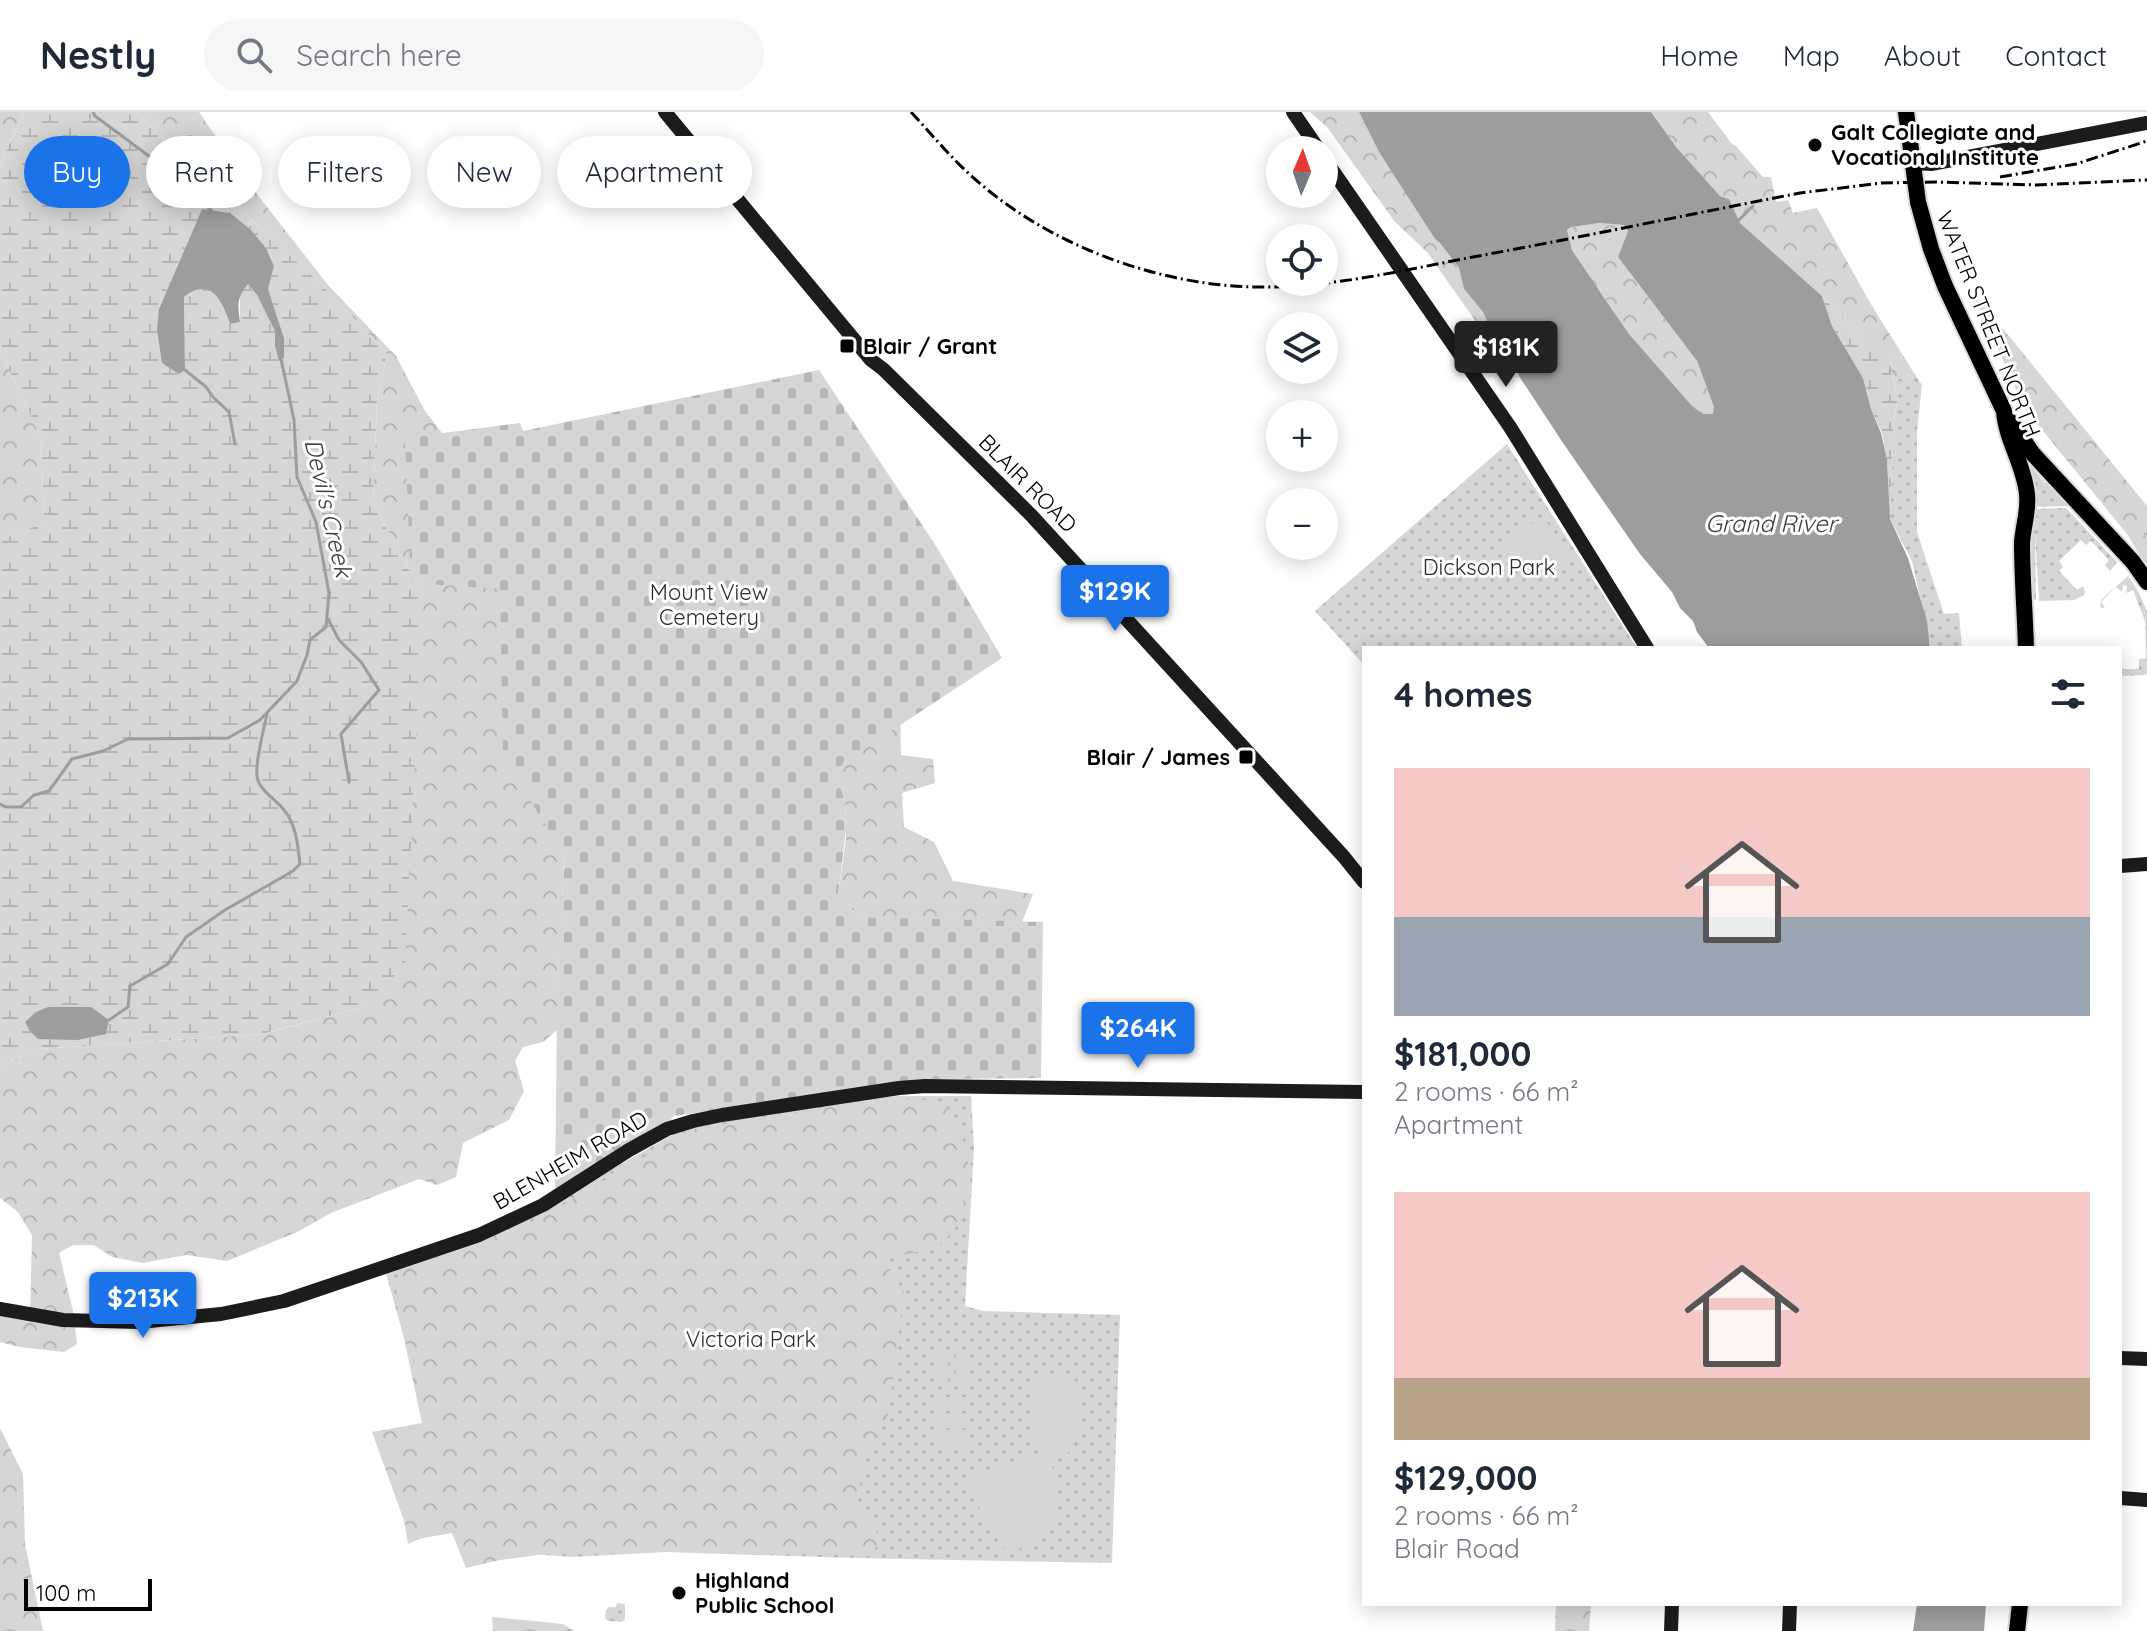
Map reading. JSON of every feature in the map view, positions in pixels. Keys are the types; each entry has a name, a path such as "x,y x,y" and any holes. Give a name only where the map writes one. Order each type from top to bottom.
{"main road":[{"name":"BLAIR ROAD","path":"665,112 871,360 1031,515 1362,880"},
{"path":"1293,112 1309,136"},
{"name":"WATER STREET NORTH","path":"1906,112 1918,202 1931,249 1945,286 2004,411 2005,428 2024,473 2027,515 2022,540 2026,646"},
{"path":"1913,163 1931,164 2147,123"},
{"path":"1338,178 1510,427 1646,646"},
{"path":"2004,411 2033,454 2133,562 2147,582"},
{"path":"2122,866 2147,864"},
{"name":"BLENHEIM ROAD","path":"0,1309 63,1320 139,1322 221,1314 284,1301 479,1235 543,1205 667,1129 722,1115 925,1086 1362,1092"},
{"path":"2122,1358 2147,1359"},
{"path":"2122,1498 2147,1500"},
{"path":"1671,1631 1672,1606"},
{"path":"1789,1631 1790,1606"},
{"path":"2017,1631 2020,1606"}],"green space":[{"path":"0,112 24,112 0,165"},
{"path":"24,112 136,112 162,136 146,136 146,208 239,208 324,287 387,354 377,401 373,504 423,595 405,965 363,1007 262,1034 37,1049 0,1066 0,540 44,523 41,438 0,350 0,165","holes":["202,209 251,230 266,248 274,266 268,289 284,338 275,346 276,331 248,284 240,294 240,322 230,324 214,294 202,289 194,291 184,297 185,370 159,309"]},
{"path":"136,112 199,112 215,136 162,136"},
{"path":"1310,112 1359,112 1379,152 1435,239 1459,268 1464,289 1483,312 1490,327 1505,340 1505,362 1497,369 1479,326 1428,253 1395,222 1338,142 1338,136 1333,136"},
{"path":"1651,112 1708,112 1763,177 1771,177 1776,202 1788,200 1793,213 1817,208 1914,373 1894,381 1892,360 1861,337 1822,296 1740,223 1729,199 1720,196 1677,148"},
{"path":"262,201 328,285 396,356 425,411 442,433 500,589 564,856 557,1030 543,1042 523,1047 515,1061 524,1091 509,1120 463,1143 456,1177 437,1185 419,1179 331,1213 297,1232 227,1261 186,1255 143,1263 112,1257 94,1245 73,1245 59,1253 73,1311 77,1344 64,1352 0,1342 0,1311 30,1318 32,1235 18,1212 0,1198 0,1066 37,1049 263,1034 363,1007 423,595 373,504 377,401 387,354 324,287 239,208 262,208"},
{"path":"1600,223 1624,225 1628,231 1618,257 1697,361 1714,414 1704,414 1693,407 1629,334 1572,250 1567,231 1571,227"},
{"path":"1970,288 2147,506 2147,567 2127,534 2025,409"},
{"path":"1822,296 1861,337 1888,353 1892,360 1891,371 1898,398 1894,420 1890,519 1887,459 1882,433 1871,409 1863,378 1832,326"},
{"path":"0,350 41,438 44,524 0,540"},
{"name":"Mount View Cemetery","path":"819,370 936,546 1002,658 844,762 836,776 845,800 846,830 838,895 863,917 1043,922 1041,1078 934,1079 674,1116 665,1127 555,1202 557,1011 564,856 503,755 500,589 411,583 405,438 520,423 523,431"},
{"path":"1914,373 1922,385 1917,432 1917,532 1944,614 1959,613 1962,646 1931,646 1912,561 1890,519 1894,420 1898,398 1894,381"},
{"name":"Dickson Park","path":"1507,444 1636,646 1362,646 1362,663 1315,611"},
{"path":"2025,459 2045,483 2071,508 2032,507"},
{"path":"2066,508 2117,562 2110,571 2105,565 2109,560 2091,541 2086,545 2081,540 2059,561 2063,567 2059,571 2077,590 2083,586 2084,595 2074,600 2039,601 2035,534 2036,600 2032,600 2031,509"},
{"path":"1543,517 1570,555 1544,577 1515,569 1503,545 1516,532"},
{"path":"2128,576 2138,591 2147,611 2147,674 2122,676 2122,669 2139,669 2139,659 2146,658 2145,621 2133,590 2126,593 2127,586 2123,585 2122,592 2116,587 2101,602 2105,608 2101,608 2100,605 2101,600"},
{"path":"900,703 901,755 933,759 935,783 902,793 904,827 934,842 953,881 1033,894 1022,922 862,917 838,896 846,839 845,800 836,776 844,762"},
{"name":"Victoria Park","path":"971,1096 974,1148 965,1306 983,1311 1120,1315 1112,1563 667,1552 572,1557 480,1550 455,1524 408,1544 390,1435 424,1426 407,1348 383,1263 555,1202 686,1127 859,1099"},
{"name":"Victoria Park","path":"884,1098 942,1101 969,1152 963,1219 937,1249 882,1258 904,1291 888,1418 863,1457 858,1501 879,1536 873,1556 681,1550 553,1553 466,1568 452,1533 411,1540 372,1432 422,1423 394,1291 404,1265 533,1223 689,1130"},
{"path":"934,1353 948,1353 948,1384 934,1383"},
{"path":"956,1353 970,1353 970,1384 956,1384"},
{"path":"1063,1373 1075,1380 1080,1391 1076,1442 1068,1453 1062,1455 1042,1452 1032,1438 1034,1386 1041,1378"},
{"path":"938,1397 968,1397 968,1411 937,1411"},
{"path":"937,1414 968,1415 968,1428 937,1428"},
{"path":"0,1428 23,1474 25,1544 43,1631 0,1631"},
{"path":"937,1432 968,1432 968,1446 937,1446"},
{"path":"1042,1452 1058,1476 1058,1510 1041,1537 1007,1555 968,1488 970,1478"},
{"path":"617,1603 625,1604 625,1619 622,1622 608,1621 605,1618 606,1610 616,1607"},
{"path":"1556,1606 1591,1606 1589,1631 1555,1631"},
{"path":"492,1617 563,1624 574,1631 493,1631"}],"water":[{"name":"Grand River","path":"1359,112 1651,112 1677,148 1720,196 1729,199 1740,223 1822,296 1832,326 1863,378 1881,433 1887,459 1890,519 1908,558 1927,621 1930,646 1708,646 1693,621 1640,554 1563,443 1519,376 1512,347 1490,327 1483,312 1464,289 1459,268 1435,239 1379,152","holes":["1600,223 1624,225 1628,231 1618,257 1697,361 1714,407 1713,414 1704,414 1693,407 1629,334 1572,250 1567,230"]},
{"path":"202,209 230,213 251,230 266,248 274,266 268,289 284,338 284,358 279,361 275,331 248,284 239,302 240,322 230,324 219,300 208,290 193,291 184,297 185,370 179,374 162,363 157,329 159,309"},
{"path":"48,1007 91,1007 109,1020 106,1034 78,1040 38,1039 25,1022"},
{"path":"1917,1606 1986,1606 1984,1631 1913,1631"}],"waterway":[{"name":"Devil's Creek","path":"93,112 212,211"},
{"path":"1739,220 1753,206"},
{"name":"Devil's Creek","path":"0,804 21,807 34,795 49,791 72,759 103,751 128,739 228,738 260,720 297,681 310,640 326,627 329,593 316,522 297,477 294,420 281,359"},
{"path":"185,370 229,412 235,444"},
{"path":"328,619 339,640 361,662 379,690 341,734 349,782"},
{"path":"109,1020 128,1007 130,986 168,964 186,937 300,864 296,836 288,816 258,781 258,754 267,714"}],"railway":[{"path":"911,112 973,178 1013,209 1046,229 1081,247 1155,273 1231,286 1295,286 1371,276 1800,193 1881,183 2036,185 2147,180"},
{"path":"2000,177 2076,164 2147,141"}],"place":[{"name":"Galt Collegiate and Vocational Institute","path":"1815,145"},
{"name":"Blair / Grant","path":"847,346"},
{"name":"Blair / James","path":"1246,757"},
{"name":"Highland Public School","path":"679,1593"}]}
